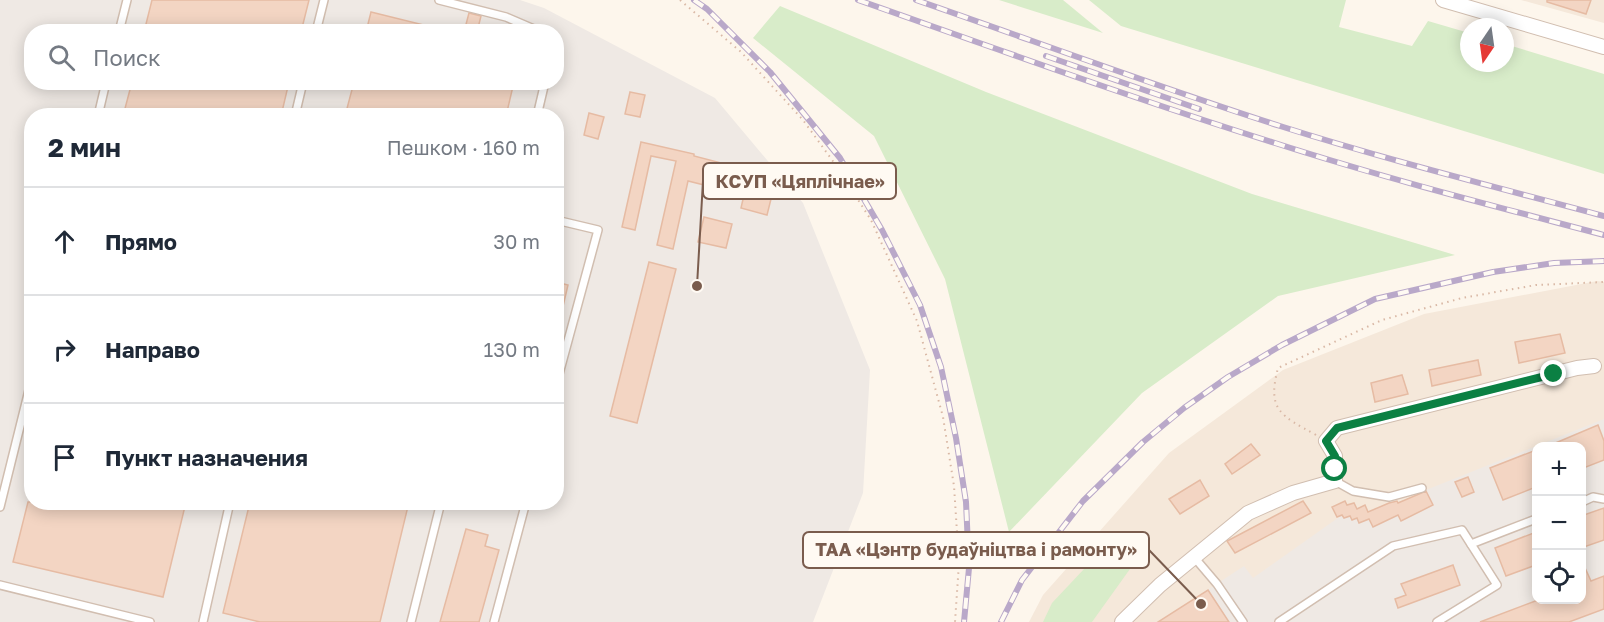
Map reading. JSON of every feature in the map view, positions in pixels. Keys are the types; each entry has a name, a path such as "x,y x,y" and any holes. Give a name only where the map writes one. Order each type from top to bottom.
{"street":[{"path":"1443,0 1604,47"},
{"path":"1122,622 1160,585 1248,513 1293,493 1335,481 1335,456 1326,441 1337,428 1594,366"}],"lane":[{"path":"121,24 127,0"},
{"path":"318,24 324,0"},
{"path":"439,0 507,17 523,24"},
{"path":"100,108 104,90"},
{"path":"297,108 301,90"},
{"path":"539,108 543,90"},
{"path":"564,222 598,230 564,355"},
{"path":"0,507 24,410"},
{"path":"1335,481 1353,491 1389,497 1422,488"},
{"path":"1586,500 1593,497 1604,499"},
{"path":"203,622 228,510"},
{"path":"411,622 439,510"},
{"path":"494,622 524,510"},
{"path":"1471,544 1532,521"},
{"path":"1279,622 1393,546 1462,530 1497,585 1437,622"},
{"path":"1194,557 1217,584 1243,622"},
{"path":"0,585 150,622"}],"path":[{"path":"680,0 741,52 803,120 871,220 917,321 943,417 954,486 959,563 955,622"},
{"path":"1326,441 1295,424 1277,408 1273,390 1278,368 1382,320 1462,298 1536,285 1604,282"}],"shaded area":[{"path":"0,0 520,0 544,8 715,98 803,203 870,370 863,493 813,622 0,622"},
{"path":"1521,0 1604,0 1604,23"},
{"path":"1597,281 1604,282 1604,622 1029,622 1043,595 1169,453 1283,370 1424,314"},
{"path":"1604,419 1604,622 1165,622 1163,619 1244,566 1253,578 1342,515 1344,518 1350,516 1352,520 1369,519 1373,527 1398,515 1401,520 1433,505 1426,490 1532,448 1532,604 1586,604 1586,442 1546,442"}],"green space":[{"path":"999,0 1063,0 1103,33"},
{"path":"1089,0 1346,0 1339,27 1412,46 1428,21 1460,30 1460,72 1514,72 1514,47 1604,74 1604,174 1121,26"},
{"path":"780,6 986,92 1252,194 1455,255 1278,296 1142,393 1009,532 945,279 874,136 753,38"},
{"path":"1118,533 1140,555 1092,622 1043,622 1052,603"}],"building":[{"path":"152,0 309,0 303,24 146,24"},
{"path":"1547,0 1591,0 1586,14 1547,2"},
{"path":"371,12 420,24 368,24"},
{"path":"469,13 481,16 479,24 466,24"},
{"path":"130,90 287,90 283,108 125,108"},
{"path":"352,90 512,90 508,108 347,108"},
{"path":"630,92 645,95 640,117 625,114"},
{"path":"589,113 604,117 598,139 584,135"},
{"path":"641,142 752,171 749,185 773,191 767,215 741,208 744,195 688,181 673,249 657,245 676,161 651,156 635,230 622,227"},
{"path":"704,217 732,224 726,248 698,242"},
{"path":"649,262 676,269 637,423 610,416"},
{"path":"564,284 568,285 564,302"},
{"path":"1560,334 1565,353 1519,363 1515,342"},
{"path":"1478,360 1481,375 1432,386 1429,370"},
{"path":"1402,375 1408,394 1375,402 1371,383"},
{"path":"1598,425 1604,441 1604,460 1586,467 1586,442 1558,442"},
{"path":"1251,444 1260,455 1232,474 1225,464"},
{"path":"1532,452 1532,489 1503,500 1490,468"},
{"path":"1468,477 1474,492 1462,497 1455,482"},
{"path":"1200,480 1209,496 1180,514 1169,499"},
{"path":"1426,491 1433,505 1401,521 1398,515 1373,527 1369,519 1359,523 1357,518 1352,520 1350,516 1337,517 1332,507 1345,501 1347,505 1354,503 1357,509 1365,505 1368,512"},
{"path":"1303,501 1311,513 1235,553 1227,541 1231,539"},
{"path":"1604,508 1604,540 1586,546 1586,514"},
{"path":"26,510 184,510 163,597 13,562"},
{"path":"248,510 407,510 380,622 260,622 223,613"},
{"path":"466,529 488,535 485,546 499,550 479,622 440,622"},
{"path":"1532,534 1532,566 1506,576 1495,548"},
{"path":"1453,565 1460,585 1398,608 1395,599 1406,595 1401,584"},
{"path":"1586,570 1591,581 1604,576 1604,609 1569,622 1480,622 1532,602 1586,604"},
{"path":"1208,590 1229,622 1158,622"}],"railway":[{"path":"694,0 707,9 770,72 840,158 882,230 920,305 941,367 956,438 966,502 969,568 964,622"},
{"path":"858,0 1118,91 1316,156 1604,235"},
{"path":"916,0 1280,126 1401,162 1604,216"},
{"path":"1046,56 1199,109"},
{"path":"1001,622 1022,580 1083,501 1143,442 1184,408 1228,377 1282,345 1375,299 1493,272 1554,263 1604,261"}],"place":[{"name":"КСУП «Цяплічнае»","path":"697,286"},
{"name":"ТАА «Цэнтр будаўніцтва і рамонту»","path":"1201,604"}],"route":[{"path":"1335,469 1335,456 1326,441 1337,428 1554,374"}]}
